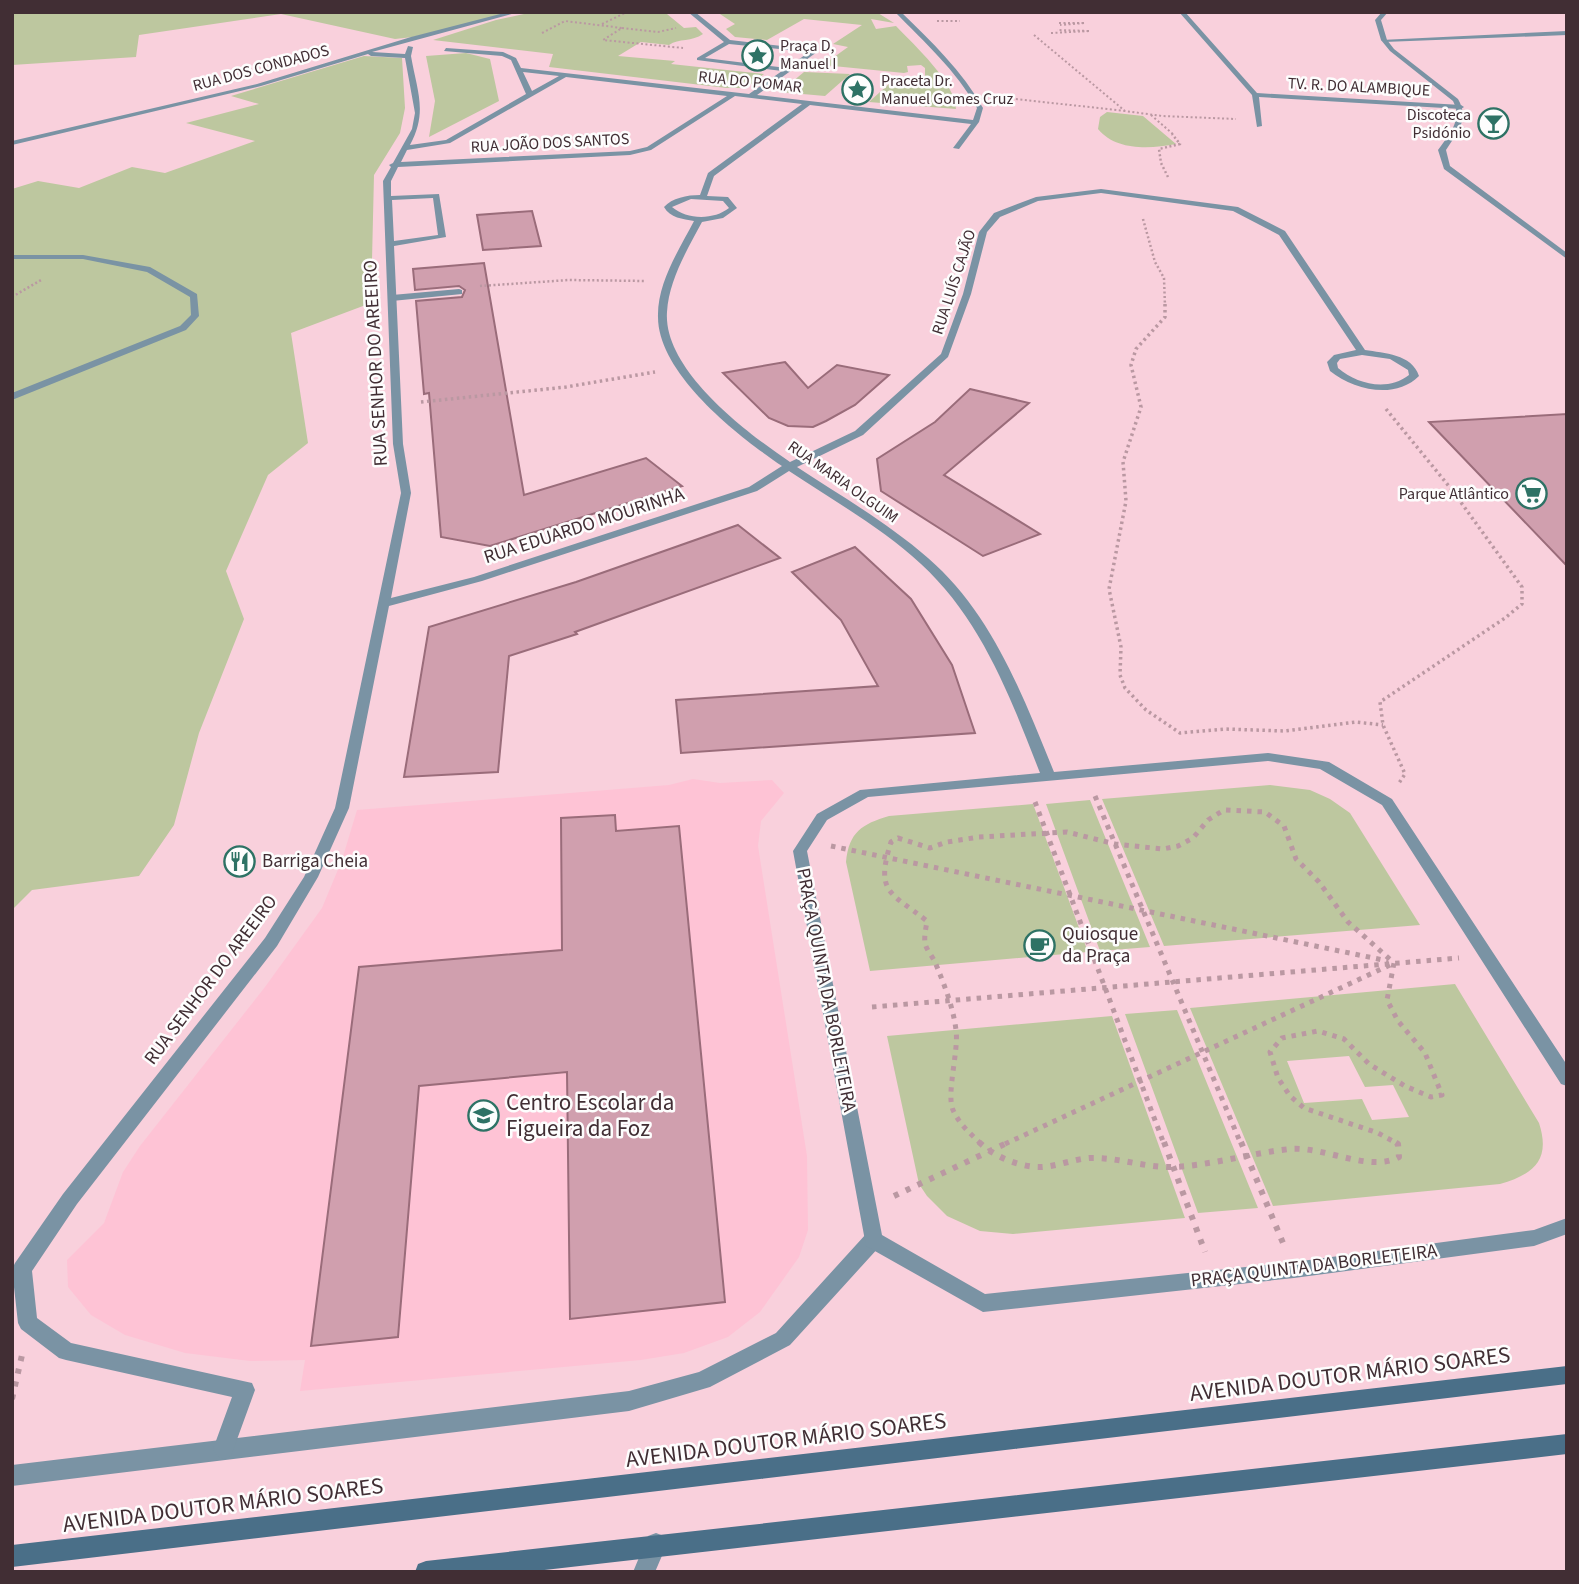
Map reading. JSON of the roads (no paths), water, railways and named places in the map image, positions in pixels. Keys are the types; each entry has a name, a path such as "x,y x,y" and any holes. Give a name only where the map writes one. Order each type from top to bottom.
{"main road":[{"name":"AVENIDA DOUTOR MÁRIO SOARES","path":"12,1556 1567,1375"},
{"path":"426,1572 656,1544 1567,1444"}],"street":[{"name":"RUA DOS CONDADOS","path":"12,144 259,85 413,37 516,12"},
{"path":"691,12 728,42 815,51 751,96"},
{"path":"898,12 952,66 974,94 981,108 976,122 957,148"},
{"path":"978,12 1044,12"},
{"path":"1182,12 1255,95 1259,123"},
{"path":"1378,12 1385,13"},
{"path":"1385,13 1378,20 1384,40 1391,50 1456,100 1461,107 1462,118 1442,150 1447,167 1567,257"},
{"path":"1384,40 1567,33"},
{"path":"362,53 408,56 413,37"},
{"path":"728,42 699,59 788,70"},
{"path":"446,50 503,54 514,59 530,95"},
{"name":"RUA SENHOR DO AREEIRO","path":"224,1449 245,1390 66,1351 28,1323 22,1269 70,1199 271,942 311,877 342,808 406,493 398,444 387,181 393,165 415,129 418,113 408,56"},
{"name":"RUA DO POMAR","path":"521,70 976,122"},
{"path":"404,148 448,142 564,76"},
{"name":"RUA JOÃO DOS SANTOS","path":"393,165 630,153 649,149 734,94"},
{"name":"TV. R. DO ALAMBIQUE","path":"1255,95 1461,107"},
{"path":"703,196 711,175 808,103"},
{"name":"RUA LUÍS CAJÃO","path":"790,466 859,433 945,355 967,294 983,232 997,215 1036,199 1101,191 1236,209 1282,233 1362,352"},
{"path":"387,198 436,195 442,237 390,244"},
{"path":"703,196 725,200 733,208 723,216 699,219 676,215 668,207 680,199 703,196"},
{"name":"RUA MARIA OLGUIM","path":"699,219 667,281 662,326 679,368 710,405 790,466 864,513 925,561 974,616 1011,686 1048,775"},
{"path":"12,397 184,328 195,316 194,296 150,270 83,257 13,257"},
{"path":"392,298 458,292"},
{"path":"1362,352 1393,357 1412,369 1414,376 1409,382 1398,385 1367,385 1351,381 1333,369 1332,362 1337,357 1362,352"},
{"name":"RUA EDUARDO MOURINHA","path":"383,604 478,579 753,489 790,466"},
{"name":"PRAÇA QUINTA DA BORLETEIRA","path":"1567,1079 1387,802 1324,765 1268,757 865,793 822,817 800,851 873,1240 983,1303 1294,1270 1534,1238 1567,1226"},
{"path":"12,1476 629,1401 704,1380 783,1339 873,1240"},
{"path":"644,1572 656,1544"}],"place":[{"name":"Praça D, Manuel I","path":"757,55"},
{"name":"Praceta Dr. Manuel Gomes Cruz","path":"858,90"},
{"name":"Discoteca Psidónio","path":"1494,124"},
{"name":"Parque Atlântico","path":"1532,494"},
{"name":"Barriga Cheia","path":"239,861"},
{"name":"Quiosque da Praça","path":"1039,945"},
{"name":"Centro Escolar da Figueira da Foz","path":"483,1115"}]}
